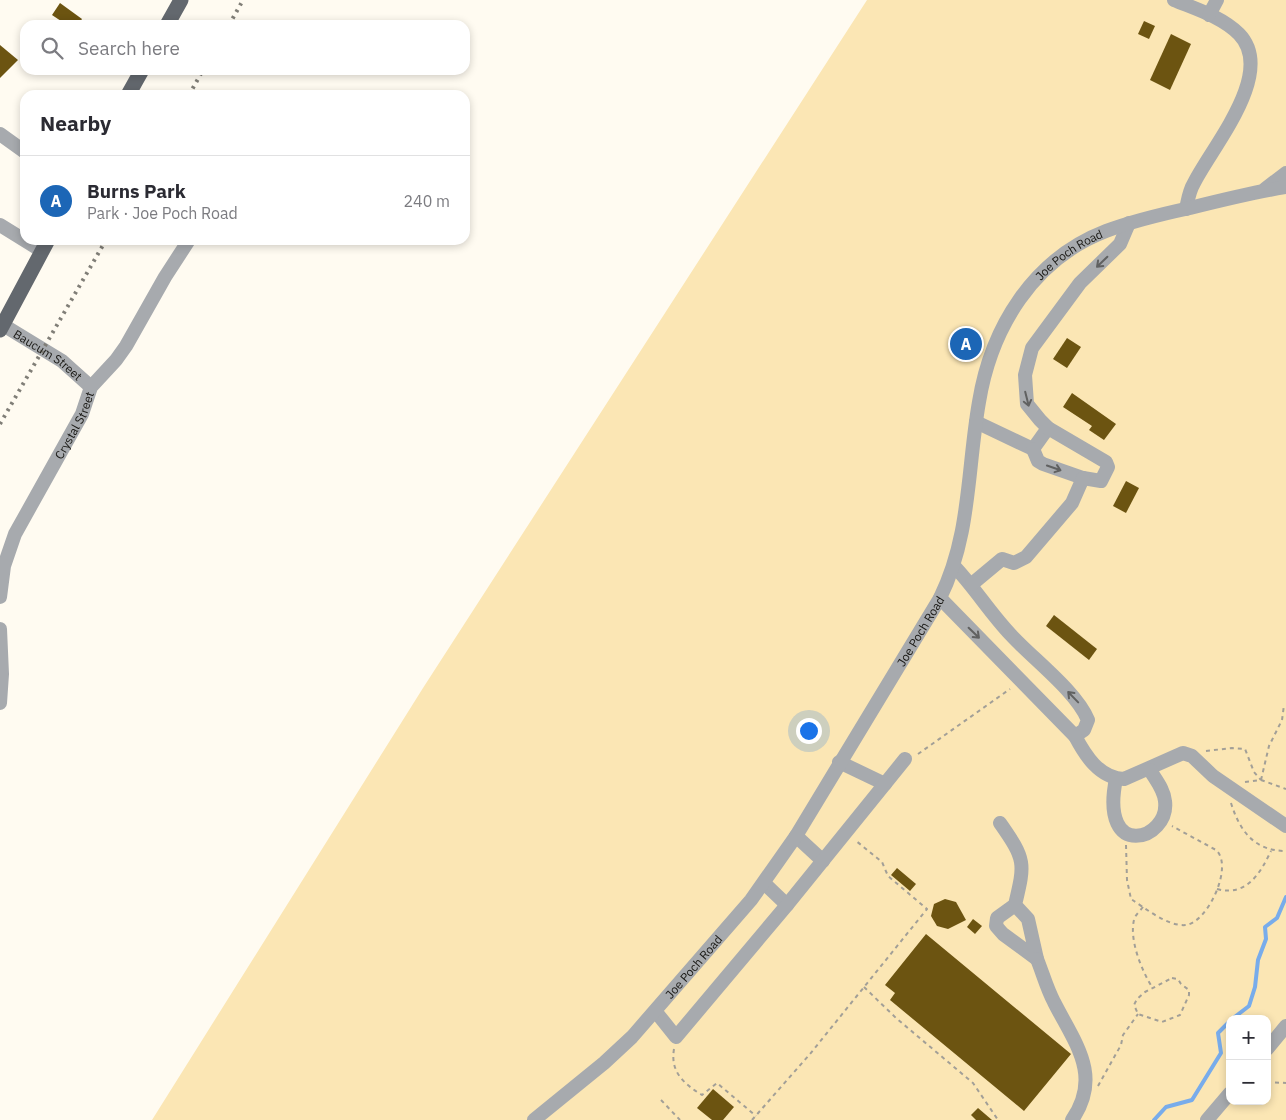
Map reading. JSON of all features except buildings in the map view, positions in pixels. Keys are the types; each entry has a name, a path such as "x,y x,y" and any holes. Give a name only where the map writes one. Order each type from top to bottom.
{"main road":[{"path":"170,20 181,0"},
{"path":"131,90 139,75"},
{"path":"3,321 45,245"}],"street":[{"path":"1174,0 1209,15 1240,35 1246,44 1250,68 1239,106 1228,128 1195,180 1186,209"},
{"path":"1209,15 1217,0"},
{"path":"0,134 20,148"},
{"name":"Joe Poch Road","path":"1264,190 1286,173"},
{"name":"Joe Poch Road","path":"534,1120 604,1063 656,1012 764,883 796,836 839,762 940,598 961,545 976,422 986,369 995,343 1016,301 1034,281 1062,256 1104,231 1129,223 1264,190 1286,187"},
{"name":"Joe Poch Road","path":"1264,190 1286,196"},
{"path":"976,422 1033,449 1043,464 1083,478 1101,481 1106,473 1108,464 1048,428 1027,404 1025,375 1029,354 1080,283 1120,244 1129,223"},
{"path":"0,225 20,234"},
{"name":"Crystal Street","path":"0,597 4,566 14,534 82,414 90,387 116,360 126,346 165,277 186,245"},
{"name":"Baucum Street","path":"3,321 62,361 90,387"},
{"path":"1033,449 1048,428"},
{"path":"972,584 1002,559 1014,563 1026,556 1072,503 1083,478"},
{"path":"954,566 972,584 1010,634 1081,707 1088,720 1087,726 1075,736"},
{"path":"940,598 1075,736 1083,751 1095,765 1116,779 1132,778 1183,753 1192,756 1225,785 1286,826"},
{"path":"0,629 2,674 0,703"},
{"path":"656,1012 676,1037 787,905 905,759"},
{"path":"839,762 884,784"},
{"path":"1116,779 1112,811 1119,828 1128,834 1148,834 1161,820 1165,800 1150,770"},
{"path":"1000,824 1014,842 1023,866 1015,905 998,918 996,926 1038,959"},
{"path":"796,836 822,861"},
{"path":"764,883 787,905"},
{"path":"1015,905 1028,920 1038,959 1053,1001 1084,1059 1084,1084 1081,1104 1074,1119"},
{"path":"1271,1044 1286,1026"},
{"path":"1207,1120 1226,1098"}],"path":[{"path":"905,759 915,756 1022,680"},
{"path":"1261,780 1269,746 1282,720 1284,704"},
{"path":"1183,753 1232,748 1245,749 1254,772 1261,780"},
{"path":"1286,789 1261,780 1225,785 1240,826 1254,842 1271,851 1286,851"},
{"path":"1128,834 1125,854 1128,891 1131,898 1142,907 1159,916 1185,925 1196,921 1217,889 1222,875 1221,854 1161,820"},
{"path":"752,1120 810,1054 927,909 888,876 882,862 846,832"},
{"path":"1217,889 1226,892 1242,889 1263,869 1271,851"},
{"path":"1142,907 1133,921 1136,949 1140,968 1152,987"},
{"path":"1097,1090 1106,1070 1121,1046 1123,1035 1138,1014 1135,1002 1152,987 1172,978 1178,979 1189,990 1183,1010 1175,1018 1162,1022 1138,1014"},
{"path":"864,987 896,1018 973,1083 998,1120"},
{"path":"676,1037 672,1062 682,1080 702,1096 717,1083 756,1116"},
{"path":"1271,1082 1286,1083"},
{"path":"662,1100 680,1120"}],"shaded area":[{"path":"867,0 1286,0 1286,1120 152,1120 423,688"}],"waterway":[{"path":"1237,1015 1249,1006 1255,987 1258,960 1266,939 1265,927 1277,918 1286,897"},
{"path":"1154,1120 1166,1107 1192,1100 1221,1053 1218,1033 1226,1025"}],"railway":[{"path":"232,20 243,0"},
{"path":"192,90 200,75"},
{"path":"0,424 103,245"}],"place":[{"name":"Burns Park","path":"966,344"}]}
